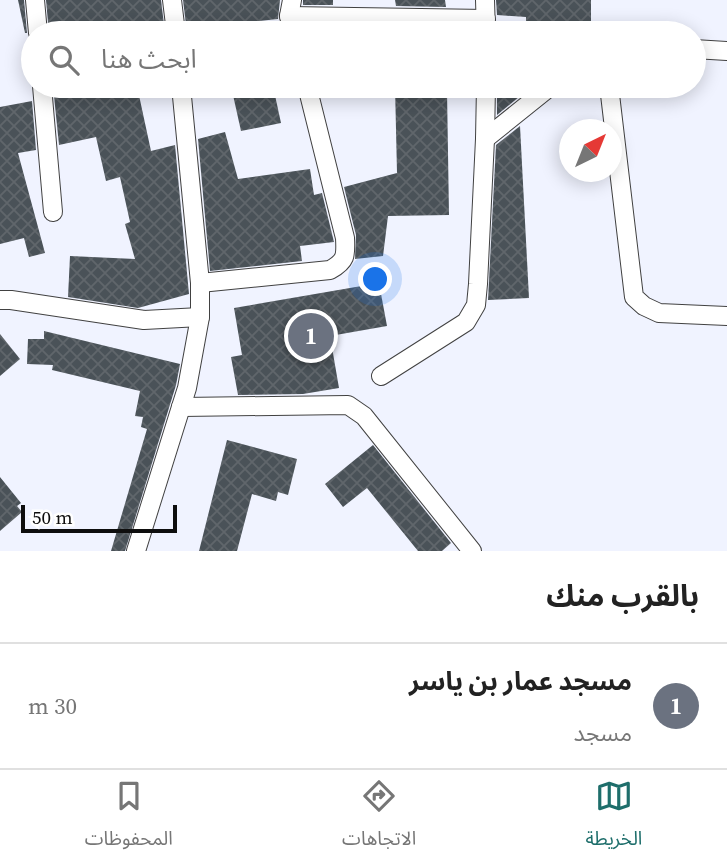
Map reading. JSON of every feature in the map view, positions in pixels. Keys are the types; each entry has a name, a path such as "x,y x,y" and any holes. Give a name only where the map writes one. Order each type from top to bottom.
{"street":[{"path":"35,0 37,21"},
{"path":"172,0 175,21"},
{"path":"485,0 486,21"},
{"path":"291,16 388,21"},
{"path":"706,50 727,51"},
{"path":"43,98 53,212"},
{"path":"136,551 181,407 200,317 200,283 182,98"},
{"path":"200,283 330,270 342,264 346,253 345,238 310,98"},
{"path":"381,376 466,321 476,305 486,98"},
{"path":"485,139 536,98"},
{"path":"610,98 634,297 644,306 659,313 727,316"},
{"path":"0,300 144,320 200,317"},
{"path":"181,407 348,405 364,416 472,551"}],"building":[{"path":"18,0 24,0 26,21 22,21"},
{"path":"46,0 161,0 164,21 48,21"},
{"path":"183,0 280,0 278,19 186,21"},
{"path":"303,0 333,0 333,5 303,5"},
{"path":"395,0 445,0 446,7 396,6"},
{"path":"496,0 591,0 591,21 526,21 526,17 497,15"},
{"path":"54,98 140,98 151,151 175,145 189,294 138,308 68,297 70,256 135,259 125,224 130,222 120,177 106,181 96,137 59,145"},
{"path":"234,98 276,98 281,123 241,131"},
{"path":"395,98 447,98 449,215 388,216 383,256 355,259 356,235 344,187 397,173"},
{"path":"497,98 518,98 497,115"},
{"path":"32,101 36,150 18,153 45,253 29,257 24,238 0,244 0,107"},
{"path":"520,126 529,298 488,300 496,145"},
{"path":"225,132 238,179 310,169 314,195 322,193 334,242 300,246 302,261 210,271 198,139"},
{"path":"379,283 387,326 330,336 339,388 303,394 238,395 231,357 242,355 234,308"},
{"path":"44,331 180,364 125,551 111,551 147,429 141,427 143,417 135,416 140,391 52,370 53,365 27,364 28,339 44,339"},
{"path":"0,334 20,359 0,376"},
{"path":"227,440 297,459 288,495 278,492 276,501 252,494 237,551 199,551"},
{"path":"373,445 451,543 442,551 418,551 367,488 343,507 325,484"},
{"path":"0,477 21,503 17,506 22,512 0,531"}],"place":[{"name":"مسجد عمار بن ياسر","path":"311,336"}]}
